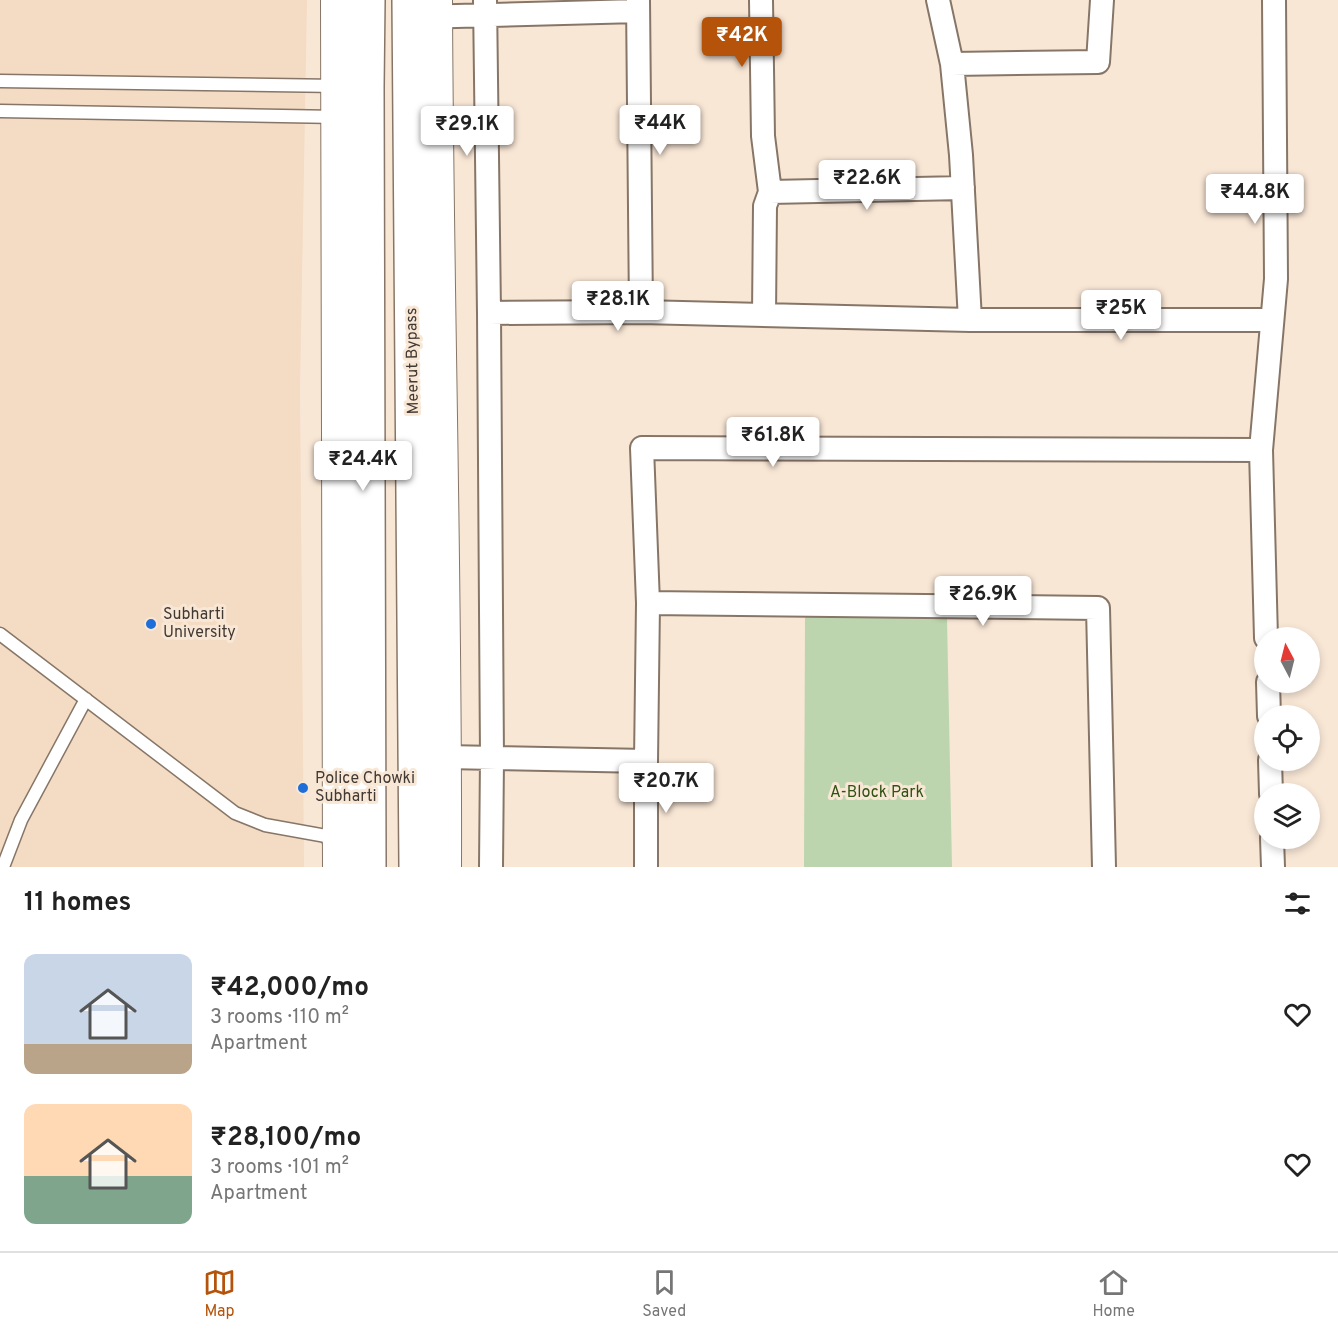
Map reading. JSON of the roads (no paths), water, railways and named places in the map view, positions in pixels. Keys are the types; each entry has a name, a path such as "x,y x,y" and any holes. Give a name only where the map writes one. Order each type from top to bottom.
{"highway":[{"path":"354,853 369,624 352,101 368,0"},
{"name":"Meerut Bypass","path":"416,867 415,624 423,8"},
{"path":"369,624 415,624"}],"street":[{"path":"337,0 352,101 354,853"},
{"path":"761,0 763,136 770,192 765,206 764,315"},
{"path":"938,0 952,64 963,188 970,320"},
{"path":"952,64 1098,62 1102,0"},
{"path":"1266,627 1261,450 1276,279 1274,0"},
{"path":"445,867 436,142 423,8 638,6 641,312"},
{"path":"485,7 489,313 491,867"},
{"path":"770,192 963,188"},
{"path":"489,313 641,312 970,320 1272,320"},
{"path":"646,867 648,603 642,448 1261,450"},
{"path":"648,603 1098,608 1104,867"},
{"path":"445,757 646,760"},
{"path":"1272,849 1273,867"}],"lane":[{"path":"0,81 352,101"},
{"path":"0,111 352,101"},
{"path":"0,634 235,813 354,853"},
{"path":"3,867 21,819 86,699"}],"place":[{"name":"Subharti University","path":"151,624"},
{"name":"Police Chowki Subharti","path":"303,788"}],"park label":[{"name":"A-Block Park","path":"877,793"}]}
